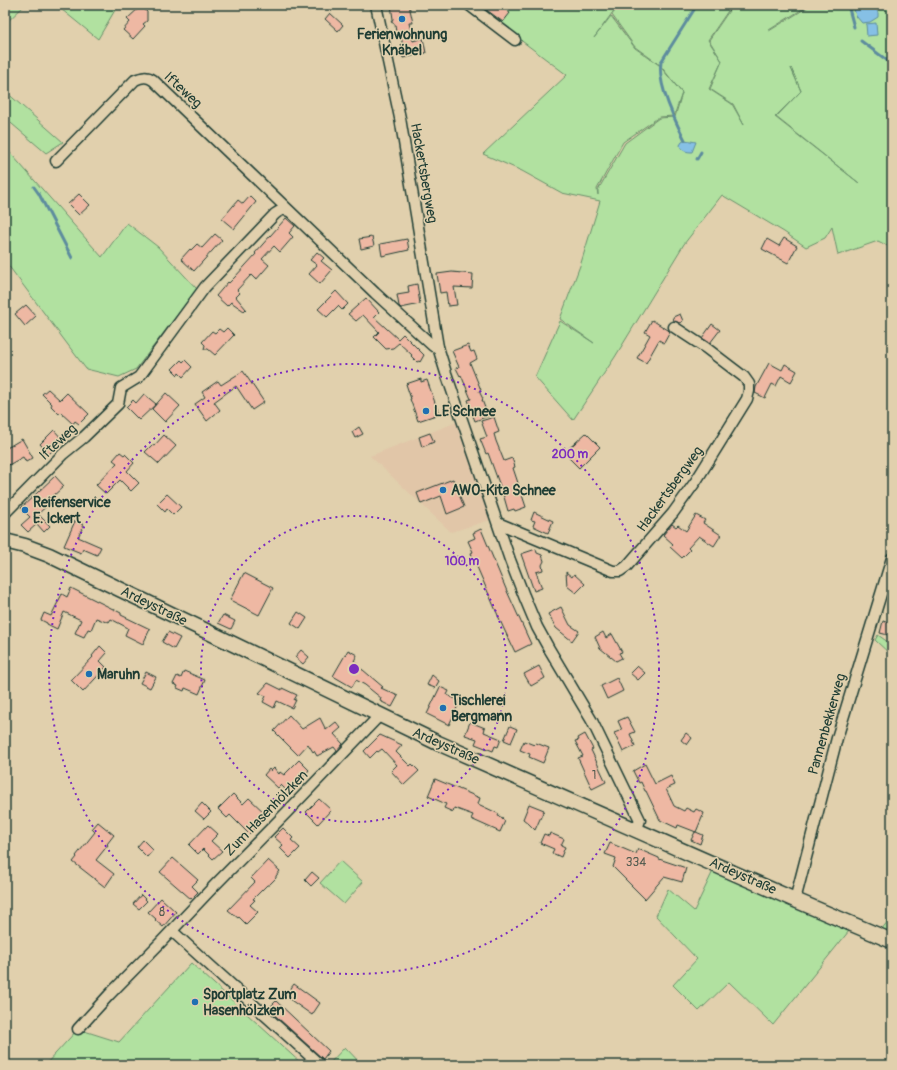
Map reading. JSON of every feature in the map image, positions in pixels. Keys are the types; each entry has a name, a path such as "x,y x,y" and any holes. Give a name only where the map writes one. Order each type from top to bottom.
{"main road":[{"name":"Ardeystraße","path":"5,540 49,555 438,743 892,941"}],"street":[{"name":"Hackertsbergweg","path":"376,5 400,118 438,347 446,373 521,589 537,627 592,721 640,820 637,829"},
{"path":"469,5 515,40"},
{"name":"Ifteweg","path":"56,161 135,80 144,77 149,78 153,80 289,211"},
{"name":"Ifteweg","path":"5,513 63,454 84,437 118,404 121,388 139,377 197,298 216,276 275,214 282,210 289,211"},
{"path":"289,211 415,330 433,346 438,347"},
{"name":"Hackertsbergweg","path":"498,523 613,571 620,571 627,566 673,513 696,481 747,400 749,391 749,384 744,377 706,348 674,327"},
{"name":"Pannenbekkerweg","path":"796,900 836,738 892,558"},
{"name":"Zum Hasenhölzken","path":"78,1029 215,885 288,812 380,716"},
{"path":"172,931 320,1065"}],"shaded area":[{"name":"AWO-Kita Schnee","path":"457,422 457,426 490,520 451,532 370,456"}],"green space":[{"path":"5,5 25,5 5,24"},
{"path":"56,5 118,5 98,39"},
{"path":"474,5 618,5 594,38 611,16 635,48 659,65 682,93 660,65 635,47 612,15 619,5 732,5 708,40 722,61 709,40 733,5 809,5 769,31 811,5 892,5 892,248 878,241 838,255 832,227 825,238 806,247 722,195 684,244 615,357 573,420 535,377 560,321 594,343 560,319 581,263 600,201 562,193 522,171 483,154 567,75","holes":["722,61 710,89 733,104 744,125 732,104 709,89","801,91 776,117 859,183 775,117","682,93 675,117 659,118 625,143 598,190 598,195 597,189 623,142 659,117 674,116"]},
{"path":"5,91 63,142 46,153 5,118"},
{"path":"5,147 102,257 127,223 158,247 197,289 136,369 119,377 86,369 5,261"},
{"path":"878,635 892,645 892,656 875,640"},
{"path":"340,861 363,882 344,904 320,883"},
{"path":"713,871 849,931 773,1025 729,982 699,1011 673,985 697,959 656,916 668,889 694,911"},
{"path":"892,916 892,935 881,930"},
{"name":"Sportplatz Zum Hasenhölzken","path":"191,963 303,1065 45,1065 78,1029 119,1042"},
{"path":"345,1047 362,1065 328,1065"}],"water":[{"path":"861,5 875,5 878,17 870,22 862,23 856,16 854,9"},
{"path":"876,23 877,35 867,36 866,24"},
{"path":"685,140 696,142 692,152 684,151 682,149 680,145"}],"building":[{"path":"391,5 409,5 413,23 409,23 413,41 423,38 426,53 403,58 401,36 396,33 395,24 391,22 393,19"},
{"path":"480,5 499,5 510,13 503,22"},
{"path":"141,6 147,12 147,21 143,24 145,26 133,39 123,30 130,22 127,19"},
{"path":"330,13 343,25 338,31 325,19"},
{"path":"79,194 90,205 79,215 68,204"},
{"path":"250,196 256,202 234,229 222,219 238,200 243,204"},
{"path":"286,218 295,226 289,233 293,237 280,252 274,246 262,259 269,265 256,280 251,275 237,290 240,293 236,297 246,309 244,311 231,302 227,306 216,296 256,254 255,253"},
{"path":"215,234 222,240 194,271 181,259 197,244 202,248"},
{"path":"372,237 374,246 361,249 359,239"},
{"path":"784,238 797,246 788,263 762,249 767,239 779,246"},
{"path":"407,239 409,250 382,256 380,244"},
{"path":"317,252 324,258 321,261 332,270 320,284 309,274 317,265 310,260"},
{"path":"452,272 473,274 472,288 454,287 457,305 448,306 446,292 440,293 437,274"},
{"path":"417,284 420,304 401,308 399,306 397,295 409,293 408,286"},
{"path":"336,291 348,304 342,310 338,306 327,317 318,309"},
{"path":"366,298 379,312 374,317 398,339 403,334 424,355 420,362 417,362 399,343 393,348 386,349 374,337 379,332 363,315 356,321 348,314"},
{"path":"26,305 36,316 25,326 15,314"},
{"path":"680,314 683,321 680,323 674,321 673,317"},
{"path":"652,320 670,332 664,343 659,340 646,363 637,358 650,335 645,332"},
{"path":"712,324 720,330 710,343 702,338"},
{"path":"227,328 234,335 215,355 208,349 204,349 205,345 202,342 212,331 215,333 219,329 223,332"},
{"path":"468,345 471,352 474,351 477,359 470,363 481,390 479,391 488,416 475,421 468,400 471,399 461,375 460,376 456,368 459,367 452,351"},
{"path":"181,360 183,362 185,360 192,367 183,377 179,373 178,375 172,369"},
{"path":"769,363 782,370 785,364 797,371 791,382 781,376 776,386 772,384 765,398 755,393 756,387"},
{"path":"243,371 264,402 252,410 236,386 214,402 220,410 207,421 195,404 205,397 202,392 218,381 221,385"},
{"path":"421,379 421,382 427,380 439,414 418,421 406,384"},
{"path":"48,389 60,400 67,393 89,414 79,424 75,421 73,424 60,412 59,414 42,394"},
{"path":"166,393 180,406 165,422 152,409"},
{"path":"144,394 156,404 139,420 126,407 133,400 136,403"},
{"path":"494,417 499,432 494,434 496,441 504,461 512,458 515,467 513,468 526,507 515,511 514,509 508,511 488,453 486,454 480,439 487,437 481,421"},
{"path":"359,427 363,434 355,438 352,432"},
{"path":"54,430 63,440 49,454 40,444"},
{"path":"430,433 434,442 422,447 419,437"},
{"path":"586,433 600,447 579,468 564,453"},
{"path":"164,435 176,446 159,464 145,452 152,445 154,446"},
{"path":"22,439 33,458 26,462 23,457 5,467 5,449"},
{"path":"120,452 124,455 125,454 134,463 127,471 139,483 131,491 120,480 106,494 96,485 117,463 113,460"},
{"path":"55,476 64,486 50,499 52,501 38,514 50,526 44,532 37,524 28,532 21,525 30,517 21,508"},
{"path":"453,479 464,507 447,514 441,496 421,504 417,493"},
{"path":"167,494 181,507 173,515 167,509 165,512 157,504"},
{"path":"534,512 553,521 548,533 533,526 535,521 531,520"},
{"path":"696,515 705,520 703,523 721,535 714,546 699,536 688,548 690,550 682,558 670,547 673,544 663,535 672,524 676,527 678,525 686,531"},
{"path":"75,521 84,525 78,537 101,547 97,555 83,549 81,553 64,546"},
{"path":"481,529 531,644 515,652 471,553 473,552 468,541 475,538 473,533"},
{"path":"536,549 537,553 542,555 544,561 542,565 543,570 536,572 542,588 534,591 521,554"},
{"path":"566,572 572,577 574,574 585,584 576,593 567,586"},
{"path":"244,573 273,588 259,615 230,600"},
{"path":"71,588 150,629 143,644 125,635 128,628 111,619 109,622 106,622 96,618 91,630 88,629 84,637 75,633 81,620 64,612 57,629 41,620 44,613 51,616 62,594 67,597"},
{"path":"561,607 570,625 579,631 572,641 556,628 548,614"},
{"path":"298,612 307,618 300,629 291,623"},
{"path":"223,615 235,621 231,629 218,623"},
{"path":"883,621 892,624 892,636 880,633"},
{"path":"168,632 180,638 174,649 162,642"},
{"path":"603,632 606,638 612,634 622,652 619,653 622,658 616,661 600,648 595,637"},
{"name":"Maruhn","path":"100,646 107,653 100,661 106,667 83,692 71,680 93,657 92,656"},
{"path":"301,650 309,657 303,664 295,657"},
{"path":"348,650 357,655 354,661 357,663 355,666 363,670 383,687 381,688 398,696 392,707 380,701 381,698 365,685 356,680 352,687 333,676"},
{"path":"539,666 545,678 531,686 524,674"},
{"path":"637,666 645,673 638,680 630,673"},
{"path":"184,671 205,680 199,694 185,688 184,691 177,688 178,686 173,684 177,676 181,678"},
{"path":"146,672 156,677 150,688 140,683"},
{"path":"432,675 439,681 435,688 427,685"},
{"path":"617,678 623,691 607,699 601,686"},
{"path":"268,683 297,695 292,708 277,701 274,708 263,702 266,696 259,693"},
{"name":"Tischlerei Bergmann","path":"440,687 449,691 447,695 460,701 449,725 427,714"},
{"path":"289,715 302,729 320,718 326,730 336,722 341,728 334,734 343,744 337,751 334,747 317,756 308,744 298,755 274,731"},
{"path":"627,717 635,732 630,734 635,746 623,752 614,733 622,730 618,721"},
{"path":"470,722 485,728 484,732 501,739 498,747 495,746 493,751 475,744 477,739 465,735"},
{"path":"510,726 517,729 511,743 504,740"},
{"path":"686,733 692,738 687,745 681,740"},
{"path":"585,734 593,749 591,750 606,782 592,789 578,758 583,756 575,741 579,740 578,738"},
{"path":"380,735 402,745 396,752 410,766 412,764 419,771 404,785 391,771 397,765 382,749 378,752 377,751 370,758 364,751"},
{"path":"524,741 534,745 536,743 549,748 543,763 529,757 530,754 520,750"},
{"path":"299,760 309,770 289,793 281,785 278,788 264,775 269,769 271,771 274,768 279,774 280,772 284,775"},
{"path":"645,764 655,784 671,776 675,785 666,789 674,806 684,811 686,808 694,812 696,809 704,813 696,832 678,825 677,828 660,820 646,791 641,782 639,783 633,771"},
{"path":"435,779 480,798 478,804 499,814 498,816 503,818 502,819 505,821 500,832 471,819 473,815 454,808 453,812 444,808 446,804 428,796"},
{"path":"233,794 243,804 249,798 267,815 249,834 230,815 227,818 218,809"},
{"path":"319,799 331,810 318,824 306,812"},
{"path":"202,803 211,812 204,819 195,811"},
{"path":"529,804 544,810 535,830 523,819"},
{"path":"98,822 114,835 96,860 114,874 105,887 73,862 95,832 92,829"},
{"path":"208,825 218,834 211,841 222,851 213,859 203,849 198,854 189,845"},
{"path":"283,828 293,838 291,840 300,848 290,858 280,848 283,845 274,837"},
{"path":"696,832 703,835 700,844 691,840"},
{"path":"550,833 564,839 561,845 565,847 561,857 552,853 554,849 540,843 544,834 549,836"},
{"path":"143,840 153,850 147,857 137,847"},
{"path":"610,843 636,854 638,849 659,859 686,868 682,882 664,877 645,899 613,867 616,858 605,854"},
{"path":"173,858 198,880 192,886 198,892 191,899 160,872"},
{"path":"268,860 280,871 276,878 253,899 255,900 250,905 258,912 246,924 239,917 238,918 228,910 255,882 251,878"},
{"path":"312,872 319,878 311,886 305,880"},
{"path":"141,895 147,901 139,909 133,904"},
{"path":"161,898 176,912 163,927 148,912"},
{"path":"294,984 320,1003 312,1015 285,996"},
{"path":"276,1001 329,1051 323,1059 268,1009"}],"waterway":[{"path":"685,140 676,123 664,91 660,71 661,62 697,5"},
{"path":"848,5 854,27"},
{"path":"861,41 892,64"},
{"path":"697,159 701,152"},
{"path":"34,187 72,258"}],"place":[{"name":"Ferienwohnung Knäbel","path":"402,19"},
{"name":"LE Schnee","path":"426,411"},
{"name":"AWO-Kita Schnee","path":"443,490"},
{"name":"Reifenservice E. Ickert","path":"25,510"},
{"name":"Maruhn","path":"89,674"},
{"name":"Tischlerei Bergmann","path":"443,708"},
{"name":"Sportplatz Zum Hasenhölzken","path":"195,1002"}]}
